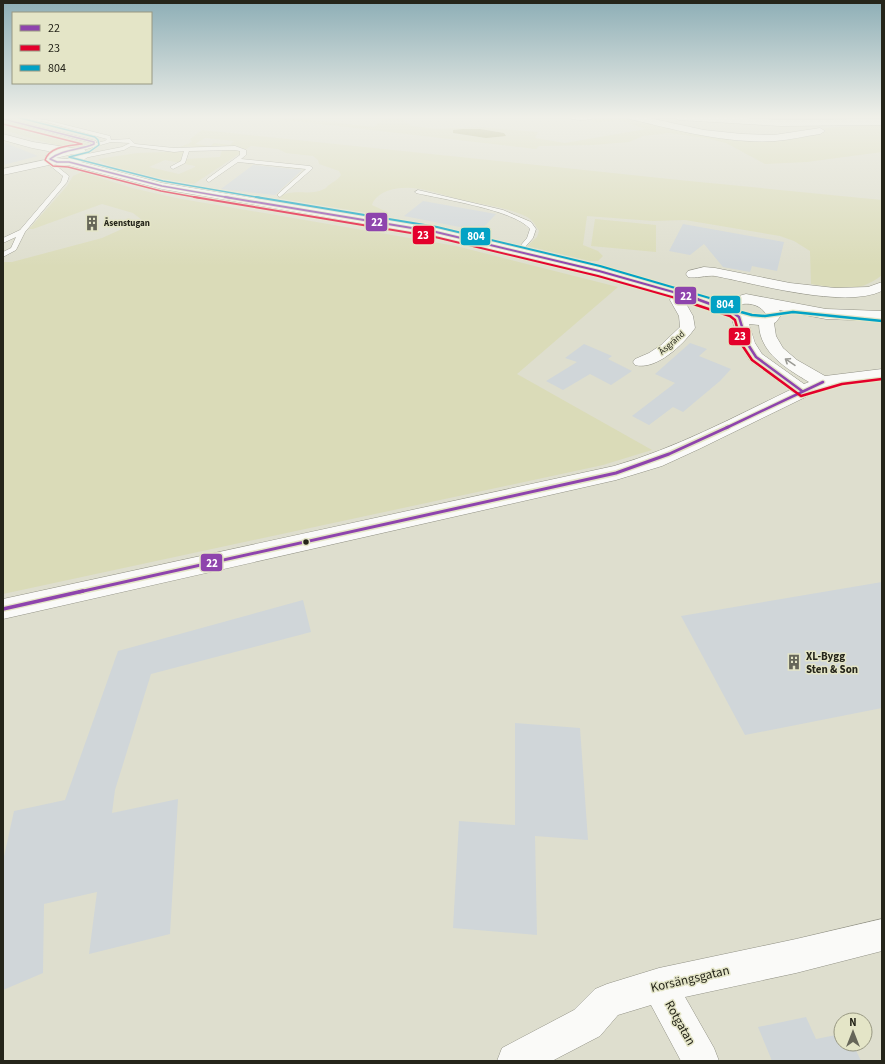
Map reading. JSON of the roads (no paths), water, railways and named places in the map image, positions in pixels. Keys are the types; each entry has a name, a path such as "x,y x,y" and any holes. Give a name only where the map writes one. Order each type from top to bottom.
{"main road":[{"path":"96,167 99,169 162,186 436,232 599,271 753,301 826,314 882,316"},
{"path":"599,271 704,301 750,320 768,320 793,317 882,326"},
{"path":"802,391 756,357 748,343 736,314 729,306 733,302 753,301 772,308 774,314 768,320 769,338 776,350 789,362 823,382"},
{"path":"3,609 616,473 655,461 692,445 823,382 843,378 882,374"}],"street":[{"path":"3,172 24,167"},
{"path":"693,274 697,272 711,272 764,282 844,293 868,292 879,289 882,286"},
{"path":"753,301 764,282"},
{"name":"Åsgränd","path":"641,362 652,359 670,347 688,328 686,316 677,300 678,294"},
{"name":"Korsängsgatan","path":"515,1061 587,1023 607,1001 659,985 796,956 882,935"},
{"name":"Rotgatan","path":"659,985 701,1061"}],"lane":[{"path":"3,255 14,249 22,231 64,182 66,176 54,167"},
{"path":"209,180 228,167"},
{"path":"280,195 310,168 298,167"},
{"path":"418,192 495,210 532,224 534,230 531,236 518,252"},
{"path":"3,241 22,231"}],"place":[{"name":"Åsenstugan","path":"92,223"},
{"name":"XL-Bygg Sten & Son","path":"794,662"}]}
